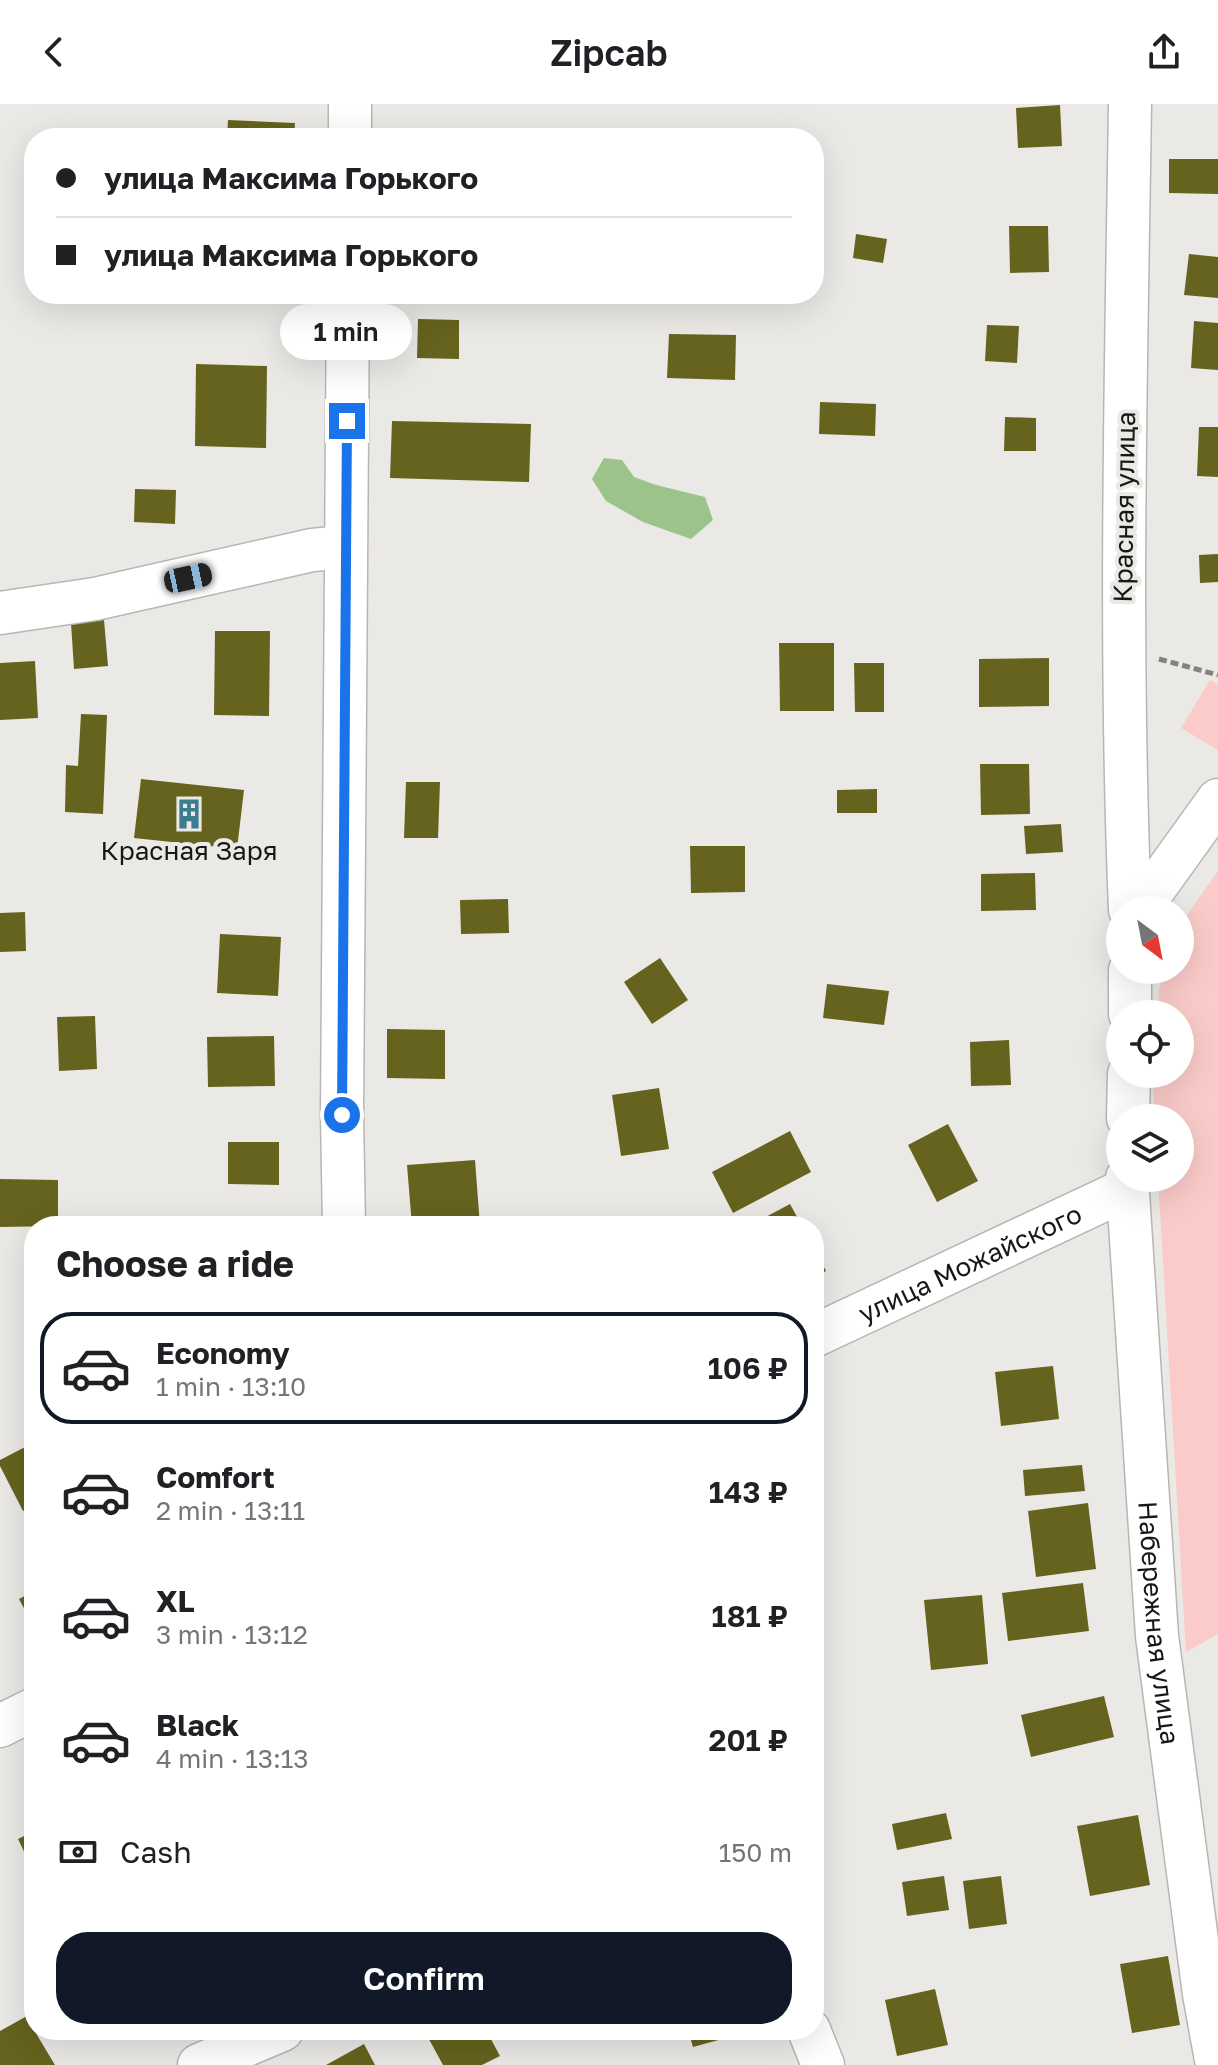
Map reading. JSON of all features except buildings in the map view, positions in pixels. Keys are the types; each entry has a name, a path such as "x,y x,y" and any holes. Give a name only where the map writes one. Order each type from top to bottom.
{"street":[{"path":"350,104 350,128"},
{"name":"Красная улица","path":"1130,104 1123,655 1130,896"},
{"path":"344,1216 348,304"},
{"path":"0,613 95,599 312,550 345,547"},
{"path":"1149,896 1218,800"},
{"name":"улица Можайского","path":"824,1331 1111,1192"},
{"name":"Набережная улица","path":"1128,1192 1157,1636 1204,1994 1217,2065"},
{"path":"0,1726 24,1714"},
{"path":"199,2065 258,2040"},
{"path":"813,2040 823,2065"}],"path":[{"path":"1123,655 1163,660 1218,675"}],"shaded area":[{"path":"604,458 622,460 634,477 705,497 713,520 691,539 643,522 606,501 592,479"},
{"path":"1210,680 1218,684 1218,750 1181,728"},
{"path":"1218,871 1218,1634 1186,1652 1159,1192 1194,1192 1194,1104 1154,1104 1153,1088 1194,1088 1194,1000 1158,1000 1160,984 1194,984 1194,905"}],"place":[{"name":"Красная Заря","path":"189,814"}],"route":[{"path":"342,1115 347,421"}]}
